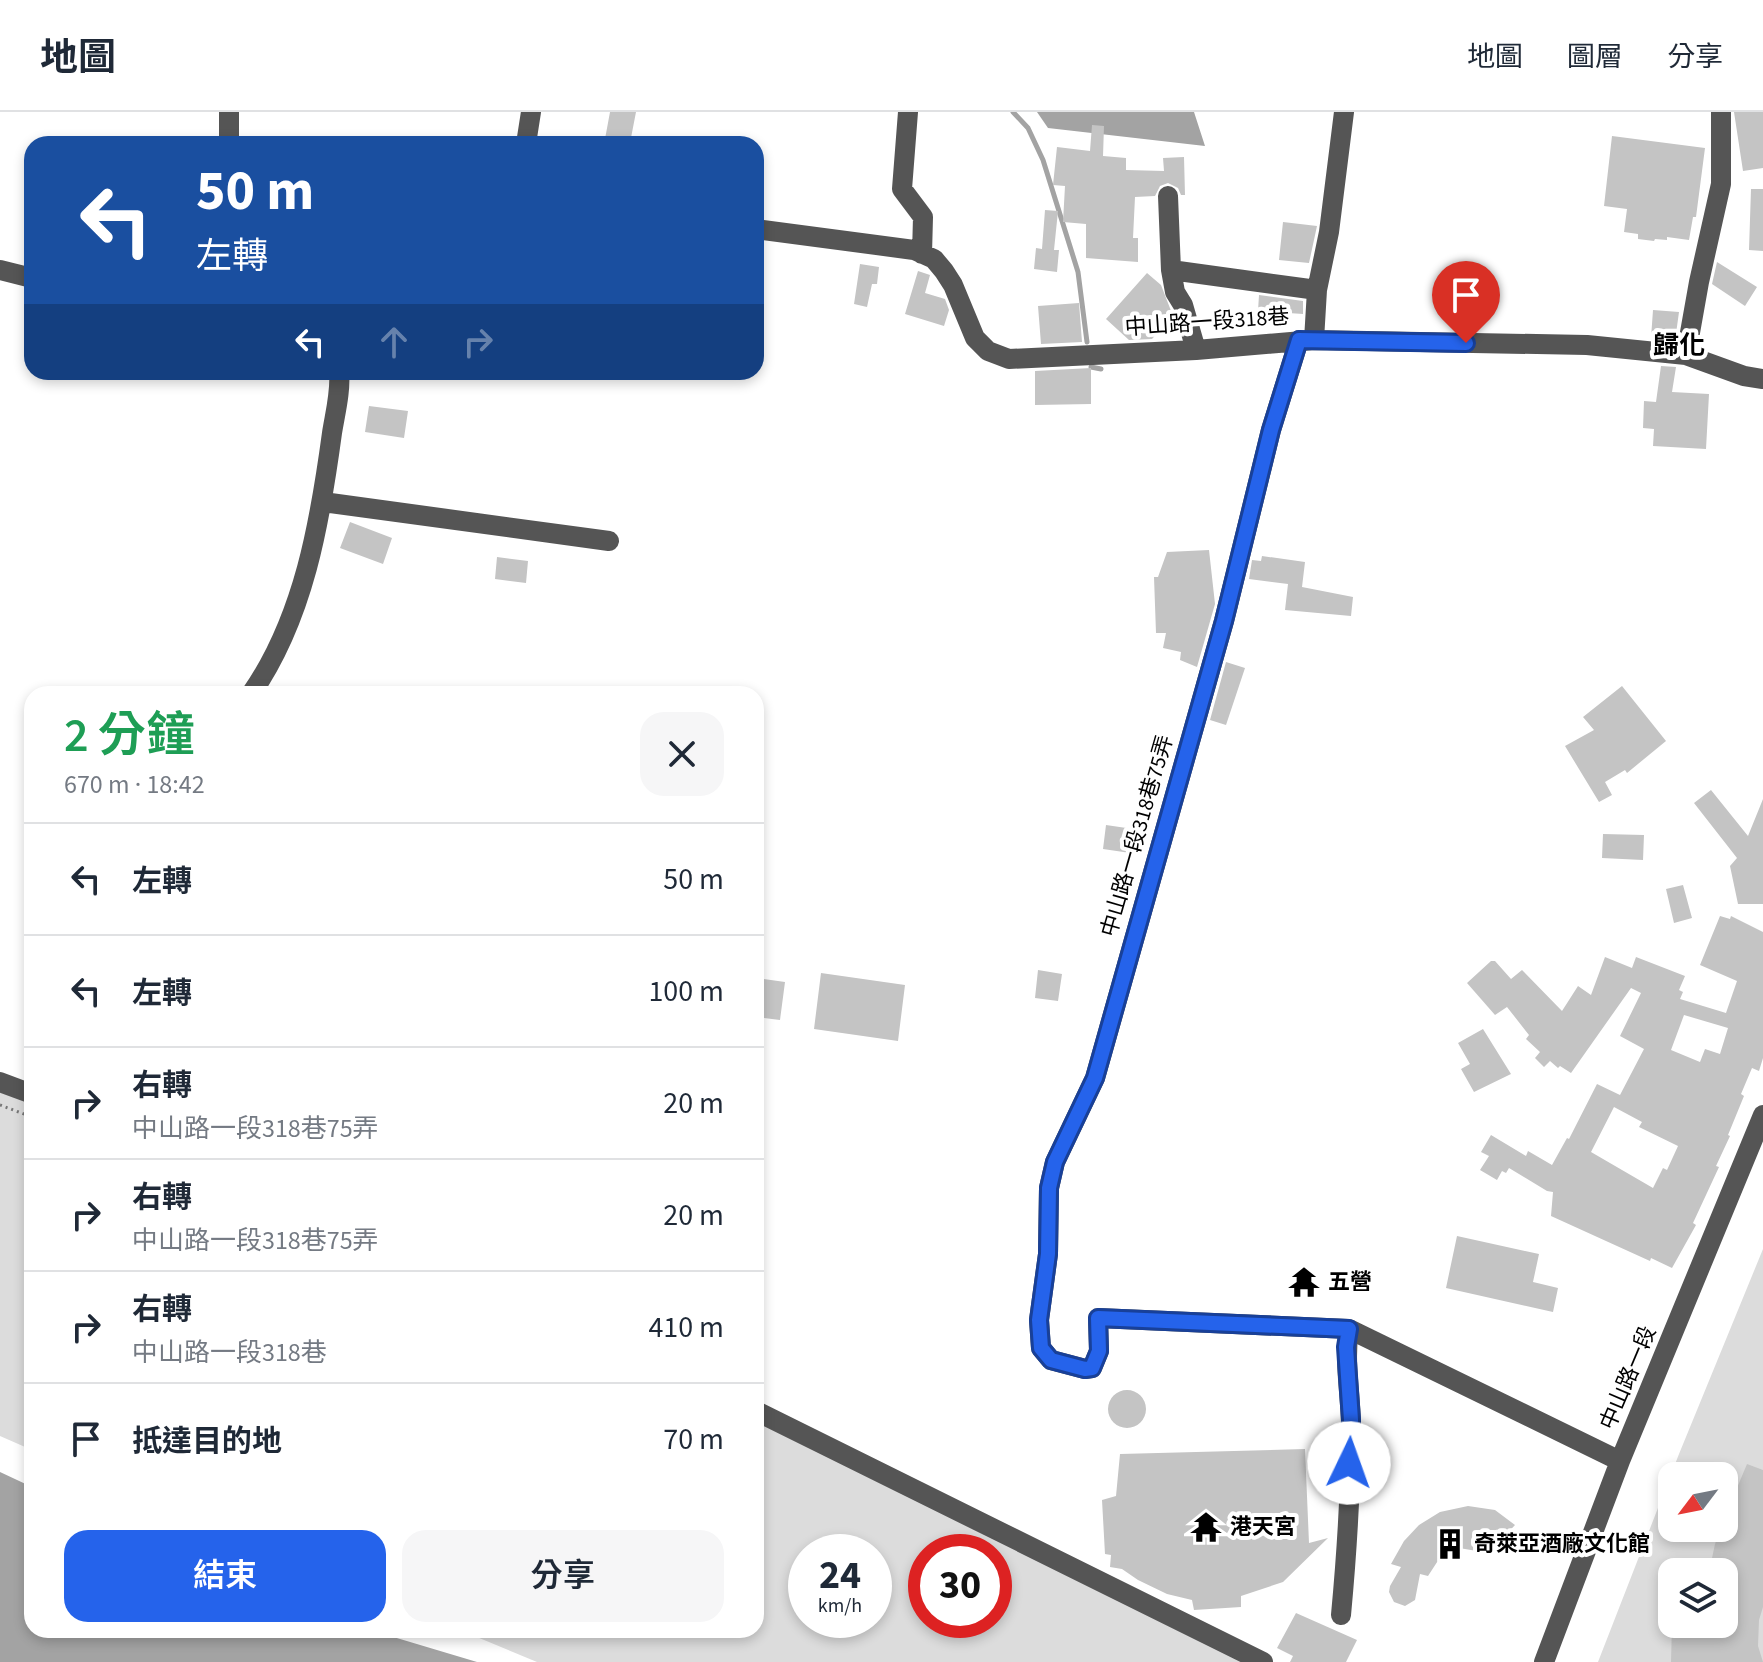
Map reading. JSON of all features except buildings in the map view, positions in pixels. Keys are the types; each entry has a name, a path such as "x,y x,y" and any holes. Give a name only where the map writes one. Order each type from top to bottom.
{"street":[{"path":"229,112 229,136"},
{"path":"527,136 531,112"},
{"path":"764,230 914,250 922,254 923,217 902,189 908,112"},
{"name":"中山路一段318巷75弄","path":"1344,112 1329,232 1306,340 1271,430 1224,621 1095,1078 1055,1162 1049,1188 1048,1254 1039,1320 1041,1348 1051,1360 1092,1368 1099,1351 1098,1318 1349,1329"},
{"path":"1686,355 1721,184 1721,112"},
{"path":"1168,196 1171,270 1175,292 1183,305 1196,350"},
{"name":"中山路一段318巷","path":"922,254 934,259 953,285 975,338 988,351 1009,359 1196,350 1306,340 1587,345 1686,355 1744,376 1763,379"},
{"path":"0,270 24,276"},
{"path":"1171,270 1317,290"},
{"path":"256,686 284,639 309,561 323,502 338,380"},
{"path":"323,502 609,541"},
{"path":"0,1082 24,1091"},
{"name":"中山路一段","path":"1544,1662 1620,1461 1763,1115"},
{"path":"1341,1615 1349,1528 1351,1420 1346,1347 1349,1329 1620,1461"},
{"path":"764,1415 1263,1662"}],"path":[{"path":"0,1105 24,1114"}],"shaded area":[{"path":"1037,112 1194,112 1205,146 1048,128"},
{"path":"0,1092 24,1101 24,1446 0,1436"},
{"path":"1763,1249 1763,1662 1598,1662 1658,1508 1658,1542 1738,1542 1738,1462 1676,1462"},
{"path":"764,1423 989,1534 908,1534 908,1638 1012,1638 1012,1545 1249,1662 537,1662 479,1638 764,1638"},
{"path":"0,1472 24,1483 24,1638 397,1638 477,1662 0,1662"}],"waterway":[{"path":"1013,112 1028,128 1043,160 1078,272 1087,342"},
{"path":"1091,367 1101,369"}],"place":[{"name":"五營","path":"1304,1282"},
{"name":"港天宮","path":"1206,1527"},
{"name":"奇萊亞酒廠文化館","path":"1450,1544"}],"district":[{"name":"歸化","path":"1679,345"}],"route":[{"path":"1349,1463 1351,1420 1346,1347 1349,1329 1098,1318 1099,1351 1092,1368 1051,1360 1041,1348 1039,1333 1048,1254 1049,1188 1055,1162 1095,1078 1224,621 1271,430 1299,340 1466,343"}]}
